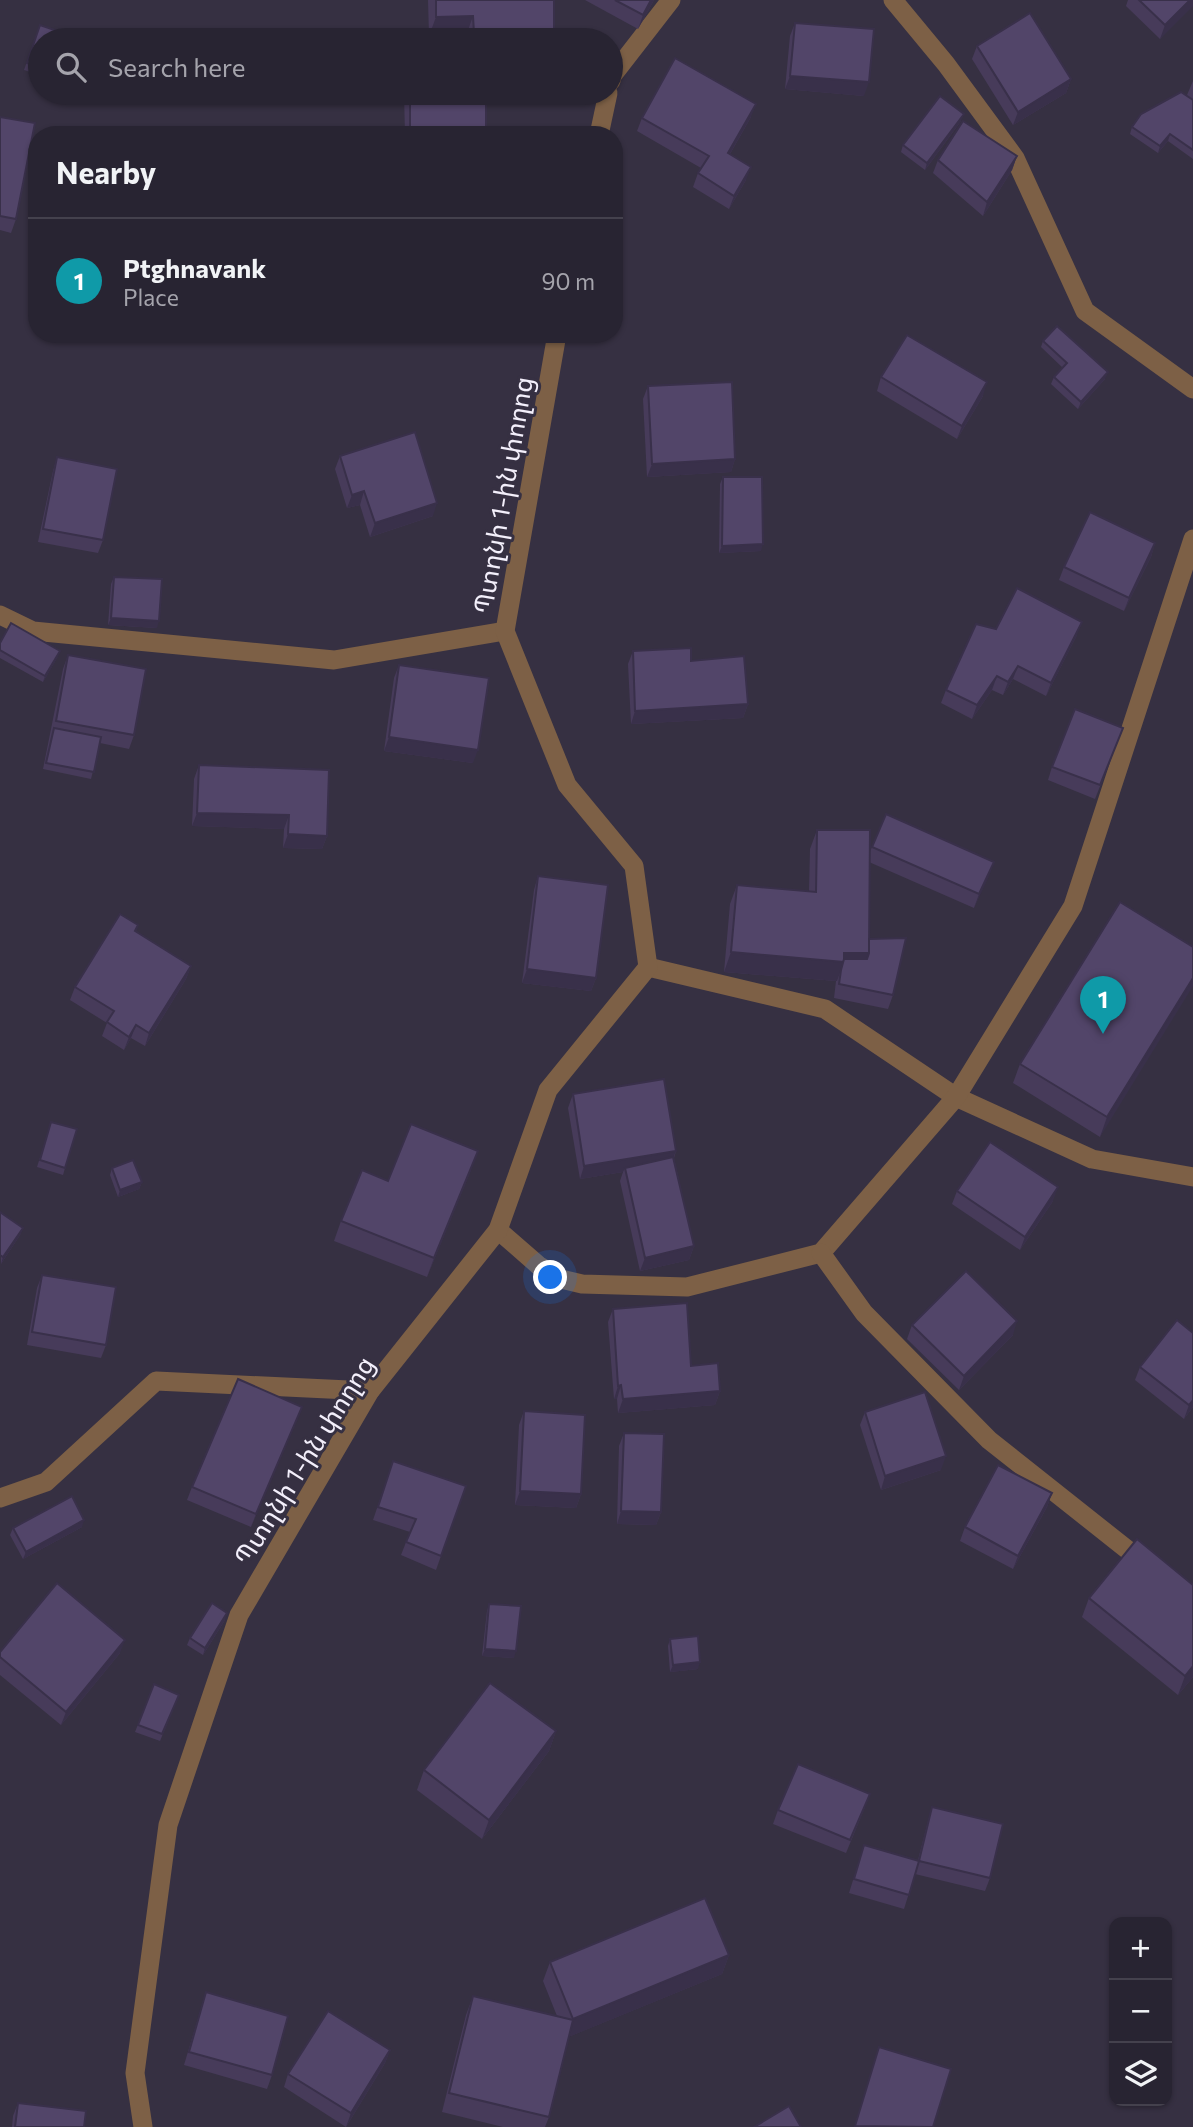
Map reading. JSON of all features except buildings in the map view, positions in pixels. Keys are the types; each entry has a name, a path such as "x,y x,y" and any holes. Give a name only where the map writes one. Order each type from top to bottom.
{"street":[{"path":"623,62 671,0"},
{"path":"893,0 946,64 1016,158 1085,311 1193,389"},
{"path":"601,126 605,105"},
{"name":"Պտղնի 1-ին փողոց","path":"142,2127 135,2073 168,1825 239,1615 370,1391 498,1230 548,1090 649,967 634,866 567,785 505,631 555,343"},
{"path":"498,1230 538,1265 561,1279 582,1284 687,1287 821,1253 956,1097 1073,906 1193,539"},
{"path":"0,615 33,631 334,660 505,631"},
{"path":"649,967 825,1009 956,1097 1092,1158 1193,1177"},
{"path":"821,1253 864,1313 989,1440 1161,1576"},
{"path":"0,1499 46,1482 156,1381 370,1391"}],"place":[{"name":"Ptghnavank","path":"1103,1034"}]}
